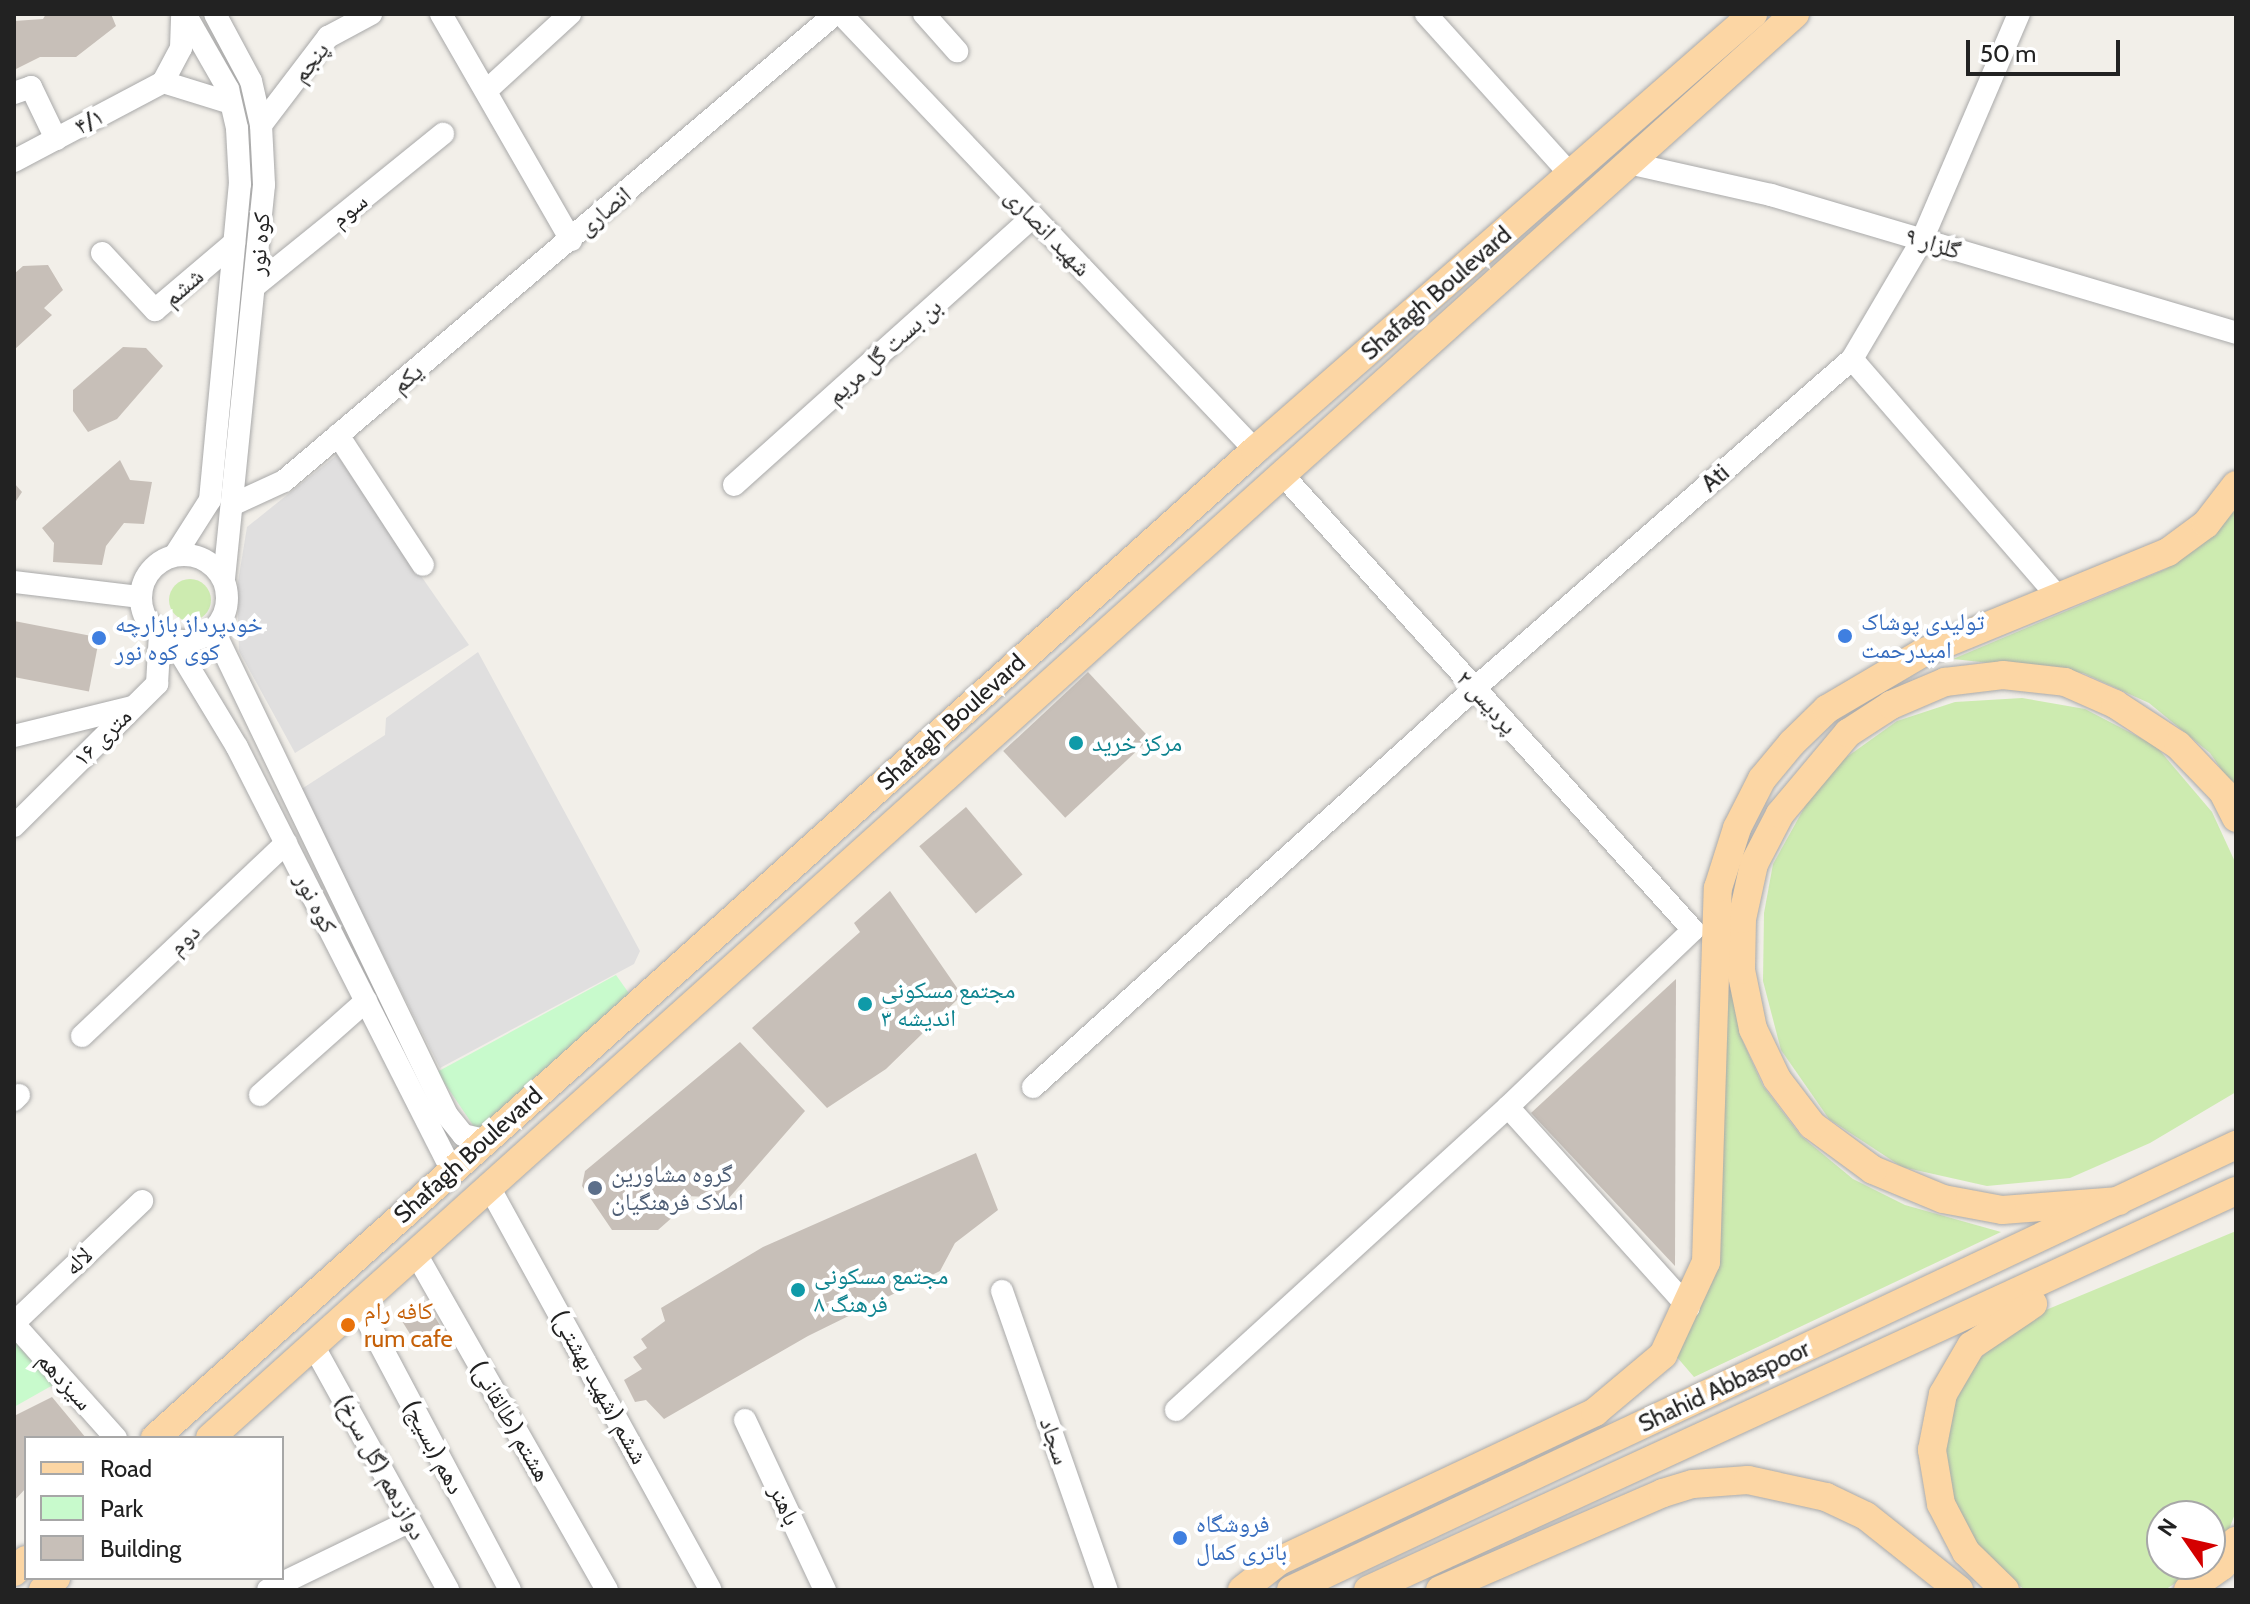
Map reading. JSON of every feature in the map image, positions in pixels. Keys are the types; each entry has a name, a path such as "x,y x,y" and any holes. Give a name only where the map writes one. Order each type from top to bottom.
{"main road":[{"name":"Shafagh Boulevard","path":"157,1436 446,1158 484,1140 1255,450 1753,14"},
{"name":"Shafagh Boulevard","path":"213,1435 1795,14"},
{"path":"1242,1590 1279,1561 1595,1412 1663,1355 1689,1308 1706,1262 1711,1214 1718,888 1743,816 1762,779 1827,709 1922,653 2168,552 2206,524 2236,485"},
{"path":"2119,1201 2002,1210 1943,1199 1873,1170 1812,1125 1777,1079 1753,1029 1741,970 1742,919 1754,864 1780,814 1848,733 1891,705 1945,682 2003,675 2065,682 2115,704 2178,745 2223,792 2236,818"},
{"name":"Shahid Abbaspoor","path":"1291,1590 2236,1145"},
{"name":"Shahid Abbaspoor","path":"1368,1590 2236,1191"},
{"path":"2005,1590 1966,1552 1941,1504 1932,1450 1943,1394 1971,1346 2134,1240"},
{"path":"192,1405 213,1435"},
{"path":"1440,1590 1663,1493 1693,1484 1748,1480 1826,1497 1866,1516 1959,1590"},
{"path":"2188,1590 2222,1566 2236,1541"}],"street":[{"path":"183,14 181,48 163,82 231,103"},
{"name":"کوه نور","path":"175,555 210,500 240,184 231,103 209,48 183,14"},
{"name":"کوه نور","path":"215,14 251,81 261,125 264,185 234,504 224,578"},
{"name":"پنجم","path":"261,125 328,37 371,14"},
{"name":"انصاری","path":"441,14 571,240 838,14"},
{"path":"486,91 570,14"},
{"name":"شهید انصاری","path":"838,14 1255,450"},
{"path":"924,14 957,51"},
{"path":"1426,14 1571,175"},
{"name":"Ati","path":"1033,1087 1475,688 1852,359 1922,240 2019,14"},
{"name":"۴/۱","path":"14,161 163,82"},
{"path":"14,93 31,87 56,139"},
{"name":"سوم","path":"255,286 443,134"},
{"name":"گلزار ۹","path":"1628,163 1771,195 2236,333"},
{"name":"بن بست گل مریم","path":"734,485 1033,217"},
{"name":"یکم","path":"234,504 284,481 571,240"},
{"name":"ششم","path":"102,253 158,310 234,243"},
{"path":"1852,359 2058,597"},
{"path":"338,435 423,565"},
{"name":"پردیس ۲","path":"1281,473 1693,930 1508,1107"},
{"path":"175,555 203,559 224,578 228,606 214,631 201,639 166,638 142,611 140,597 151,570 175,555"},
{"path":"14,582 140,597"},
{"name":"کوه نور","path":"214,631 440,1101 458,1129"},
{"name":"کوه نور","path":"166,638 237,747 446,1158"},
{"name":"۱۶ متری","path":"14,826 157,684 166,638"},
{"path":"14,736 132,707"},
{"name":"دوم","path":"82,1036 286,843"},
{"path":"260,1095 366,1001"},
{"path":"1176,1410 1508,1107 1689,1308"},
{"path":"446,1158 457,1140 458,1129 484,1140"},
{"name":"ششم (شهید بهشتی)","path":"488,1185 711,1590"},
{"name":"لاله","path":"14,1324 142,1201"},
{"name":"هشتم (طالقانی)","path":"415,1252 607,1590"},
{"name":"سجاد","path":"1002,1291 1107,1590"},
{"name":"دهم (بسیج)","path":"358,1303 510,1590"},
{"name":"سیزدهم","path":"14,1324 114,1436"},
{"name":"دوازدهم (گل سرخ)","path":"313,1345 448,1590"},
{"name":"باهنر","path":"745,1420 825,1590"},
{"path":"268,1590 410,1521"}],"shaded area":[{"path":"337,455 469,645 295,753 239,651 237,588 247,527"},
{"path":"478,652 640,951 634,964 440,1068 300,790 385,735 386,718"}],"green space":[{"path":"2236,507 2236,791 2210,753 2149,703 2083,673 1953,659 2166,569"},
{"path":"190,579 205,585 211,600 205,615 190,621 175,615 169,600 175,585"},
{"path":"2022,698 2085,709 2156,746 2212,812 2236,864 2236,1092 2150,1143 2070,1178 1987,1186 1902,1167 1829,1119 1781,1050 1763,981 1764,913 1773,864 1808,801 1844,759 1897,721 1955,702"},
{"path":"1729,958 1740,1035 1763,1086 1801,1136 1853,1179 1905,1205 2001,1232 1694,1377 1676,1356 1704,1298"},
{"path":"616,975 633,999 479,1134 437,1072"},
{"path":"2236,1231 2236,1511 2226,1536 2226,1500 2146,1500 2146,1580 2180,1580 2165,1590 2025,1590 1985,1559 1953,1514 1944,1466 1948,1415 1974,1365 2007,1330 2041,1312"},
{"path":"14,1341 53,1385 14,1407"}],"building":[{"path":"46,14 111,14 116,26 76,57 40,57 14,70 14,21 43,19"},
{"path":"48,265 63,290 44,308 52,315 14,350 14,274 23,266"},
{"path":"123,347 146,348 163,366 117,419 88,432 73,411 73,390"},
{"path":"120,460 130,480 152,482 144,524 124,523 106,546 102,565 53,562 54,543 42,528"},
{"path":"14,483 22,492 14,504"},
{"path":"14,621 99,638 89,692 14,677"},
{"name":"مرکز خرید","path":"1088,672 1150,739 1065,818 1003,751"},
{"path":"966,807 1023,874 976,914 919,846"},
{"name":"مجتمع مسکونی اندیشه ۳","path":"890,891 962,995 886,1069 827,1108 752,1028 860,932 854,923"},
{"path":"1676,979 1675,1266 1531,1113"},
{"path":"740,1042 805,1111 729,1198 686,1196 675,1215 658,1230 612,1230 582,1186 585,1171"},
{"name":"مجتمع مسکونی فرهنگ ۸","path":"976,1153 998,1210 955,1243 940,1271 808,1336 664,1419 646,1400 635,1402 624,1380 642,1369 633,1357 647,1348 641,1339 665,1321 661,1308 763,1247"},
{"path":"423,1298 444,1331 418,1347 398,1314"},
{"path":"52,1397 84,1436 24,1436 24,1490 14,1501 14,1416"}],"place":[{"name":"تولیدی پوشاک امیدرحمت","path":"1845,636"},
{"name":"خودپرداز بازارچه کوی کوه نور","path":"99,638"},
{"name":"مرکز خرید","path":"1076,743"},
{"name":"مجتمع مسکونی اندیشه ۳","path":"865,1004"},
{"name":"گروه مشاورین املاک فرهنگیان","path":"595,1188"},
{"name":"مجتمع مسکونی فرهنگ ۸","path":"798,1290"},
{"name":"کافه رام rum cafe","path":"348,1325"},
{"name":"فروشگاه باتری کمال","path":"1180,1538"}]}
